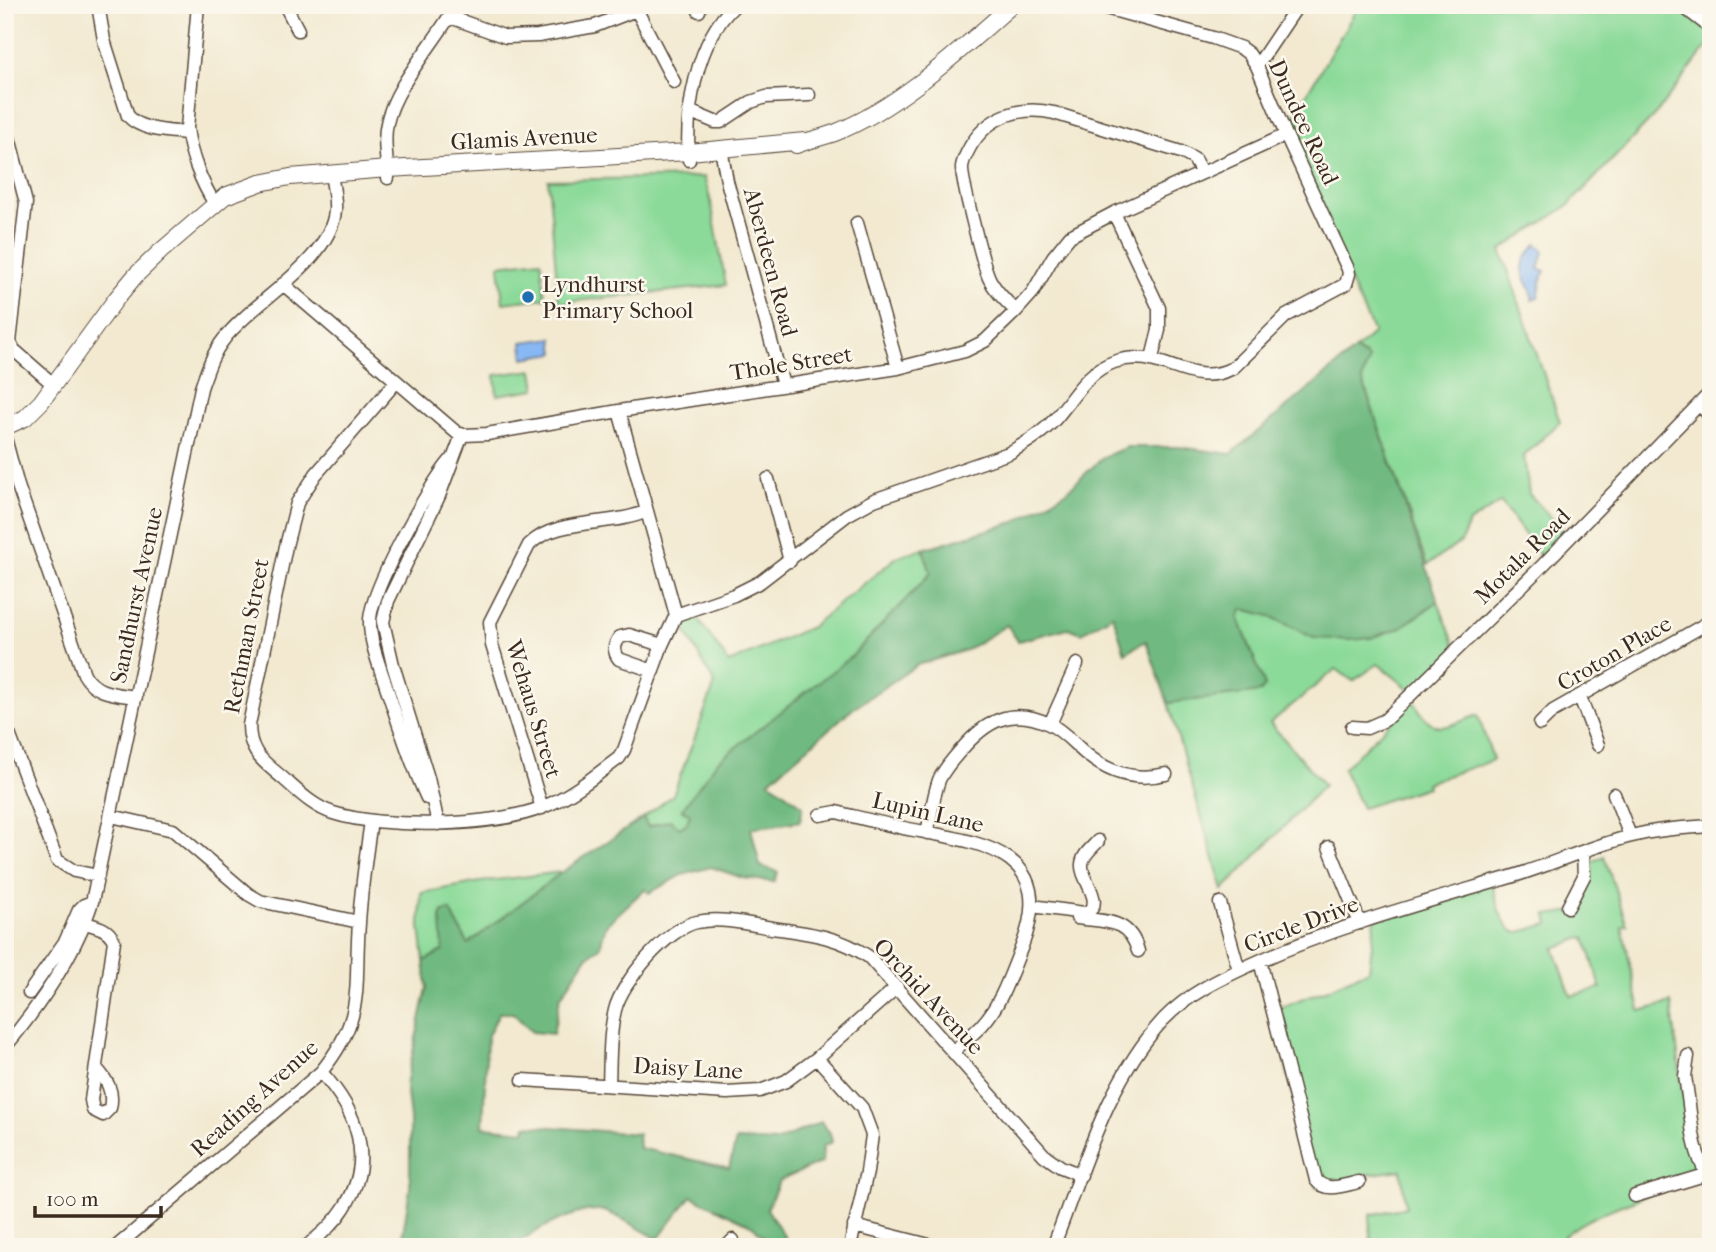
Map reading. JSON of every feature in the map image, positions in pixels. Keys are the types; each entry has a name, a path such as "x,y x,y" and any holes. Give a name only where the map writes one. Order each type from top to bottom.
{"main road":[{"name":"Glamis Avenue","path":"5,427 31,414 135,276 225,196 248,188 388,173 763,152 836,132 883,108 933,71 1012,5"}],"street":[{"path":"97,5 110,64 128,116 137,124 154,129 187,133"},
{"path":"198,5 187,108 187,133 201,175 215,204"},
{"path":"285,5 298,30"},
{"path":"689,156 689,111 709,39 735,5"},
{"name":"Dundee Road","path":"1095,5 1233,44 1246,51 1257,66 1348,269 1348,279 1339,289 1286,316 1233,368 1223,373 1203,376 1152,358"},
{"path":"1257,66 1298,5"},
{"path":"1681,5 1711,28"},
{"path":"388,173 386,132 390,112 407,80 453,11 506,37 538,36 595,26 635,8 674,82"},
{"path":"689,111 721,122 751,102 766,97 809,95"},
{"path":"1016,311 1000,296 989,277 962,172 966,155 976,136 1000,117 1034,109 1054,113 1181,152 1194,159 1202,173"},
{"path":"5,121 26,204 10,342 34,369 54,385"},
{"name":"Thole Street","path":"462,435 487,434 898,368 976,347 1033,292 1065,240 1081,229 1286,135"},
{"name":"Aberdeen Road","path":"722,153 727,181 783,386"},
{"name":"Sandhurst Avenue","path":"5,1047 24,1025 52,982 85,923 92,902 201,388 207,371 225,337 314,255 331,227 335,212 332,178"},
{"path":"619,411 676,615 734,595 760,582 847,515 874,500 1009,453 1035,438 1056,418 1085,380 1098,370 1118,361 1152,358 1159,330 1159,308 1114,213"},
{"path":"858,223 898,368"},
{"path":"283,284 462,435 439,496 388,601 383,622 393,665 428,778 436,817"},
{"name":"Rethman Street","path":"396,382 316,474 297,503 286,546 249,725 250,742 259,757 307,800 332,813 371,821 512,815 542,808 569,794 622,754 662,645 676,615"},
{"name":"Motala Road","path":"1352,727 1367,729 1385,720 1526,582 1711,392"},
{"path":"1699,404 1711,417"},
{"path":"5,438 18,486 84,674 99,690 136,698"},
{"path":"768,479 790,561"},
{"name":"Wehaus Street","path":"542,808 492,645 491,622 529,545 536,538 553,530 632,517 647,511"},
{"name":"Croton Place","path":"1540,724 1553,711 1711,621"},
{"path":"653,671 619,659 615,643 620,637 629,635 662,645"},
{"path":"1050,724 1077,664"},
{"path":"1580,697 1598,745"},
{"path":"927,832 940,778 975,733 989,723 1016,715 1050,724 1087,755 1112,771 1142,778 1166,774"},
{"path":"9,734 57,860 74,872 98,876"},
{"path":"1614,794 1630,836"},
{"name":"Lupin Lane","path":"820,815 836,812 978,844 1004,855 1024,874 1030,888 1032,909"},
{"path":"111,816 173,830 248,894 260,901 359,922"},
{"name":"Reading Avenue","path":"116,1247 321,1072 345,1037 356,1004 359,922 371,821"},
{"name":"Circle Drive","path":"1053,1247 1110,1103 1122,1080 1161,1023 1193,993 1287,948 1360,923 1534,870 1630,836 1657,830 1711,826"},
{"path":"1032,909 1084,912 1091,910 1094,897 1082,869 1082,862 1086,853 1098,841"},
{"path":"1329,847 1360,923"},
{"path":"1568,907 1584,876 1583,852"},
{"path":"29,993 66,940 79,910 92,902"},
{"path":"1220,904 1238,970"},
{"path":"1032,909 1119,925 1132,936 1138,951"},
{"path":"953,1052 981,1026 1001,996 1023,944 1032,909"},
{"name":"Orchid Avenue","path":"608,1085 613,1023 619,999 631,979 661,945 688,925 708,921 739,923 834,938 857,948 869,957 1044,1155 1060,1167 1081,1175"},
{"path":"85,923 104,929 114,941 96,1068"},
{"path":"1260,961 1316,1180 1321,1186 1327,1187 1359,1182"},
{"name":"Daisy Lane","path":"523,1080 727,1093 760,1091 786,1081 817,1058 897,987"},
{"path":"1635,1196 1709,1174 1700,1163 1697,1149 1685,1076 1688,1056"},
{"path":"817,1058 857,1101 870,1125 872,1135 871,1154 850,1247"},
{"path":"306,1247 327,1229 345,1207 356,1183 359,1163 359,1141 352,1114 343,1097 321,1072"},
{"path":"854,1226 937,1247"}],"green space":[{"path":"1359,5 1680,5 1711,29 1711,41 1655,115 1569,205 1501,250 1560,422 1524,456 1529,494 1570,538 1542,558 1501,502 1469,523 1461,542 1427,565 1362,379 1366,355 1355,350 1374,333 1286,129"},
{"path":"704,177 726,285 559,303 548,180"},
{"path":"541,260 545,298 503,303 499,265"},
{"path":"1355,350 1369,359 1362,379 1438,601 1400,628 1371,638 1351,640 1314,638 1270,616 1243,609 1238,617 1265,686 1260,692 1168,703 1146,641 1125,653 1113,615 1082,633 1068,628 1018,641 1007,625 966,650 917,665 851,710 769,781 803,806 800,821 751,828 760,866 778,872 774,882 743,878 711,867 682,875 649,893 645,889 606,925 600,947 586,958 560,998 553,1034 532,1032 513,1013 499,1013 487,1037 483,1127 525,1131 526,1125 638,1134 639,1148 729,1168 736,1140 775,1142 821,1122 830,1133 832,1142 823,1146 822,1162 779,1181 767,1209 791,1247 773,1247 753,1226 691,1196 658,1239 618,1217 595,1210 557,1221 531,1234 514,1247 401,1247 410,1188 410,1119 406,1084 427,988 424,961 443,951 443,912 450,910 468,944 562,872 643,818 648,827 670,820 680,828 687,823 690,814 682,809 717,762 853,655 931,573 923,549 1015,522 1066,492 1103,457 1127,447 1179,447 1231,454"},
{"path":"533,370 536,389 497,395 495,375"},
{"path":"923,549 931,573 853,655 796,701 682,810 690,814 687,823 680,828 670,820 648,827 643,818 673,795 715,684 676,615 691,609 729,663 811,627 897,557"},
{"path":"1438,601 1457,651 1414,693 1378,664 1353,681 1336,669 1270,723 1324,785 1223,890 1168,703 1261,692 1265,686 1238,616 1243,609 1270,616 1314,638 1414,619"},
{"path":"1413,700 1427,720 1440,727 1478,715 1493,760 1426,783 1427,787 1362,808 1343,769"},
{"path":"1604,856 1627,925 1622,926 1640,1011 1671,1003 1682,1086 1699,1178 1597,1216 1563,1236 1556,1247 1371,1247 1370,1215 1406,1207 1401,1170 1358,1176 1316,1187 1272,1010 1369,970 1375,919 1492,883 1502,918 1516,933 1549,924 1547,915 1580,910 1591,878 1590,863","holes":["1585,937 1601,988 1571,996 1554,948"]},
{"path":"562,872 468,944 450,910 441,917 443,951 424,961 420,927 421,893 480,882"}],"water":[{"path":"1537,244 1544,251 1539,269 1545,271 1538,298 1532,300 1532,292 1523,267 1526,258"},
{"path":"553,338 555,353 524,358 522,342"}],"place":[{"name":"Lyndhurst Primary School","path":"528,297"}]}
